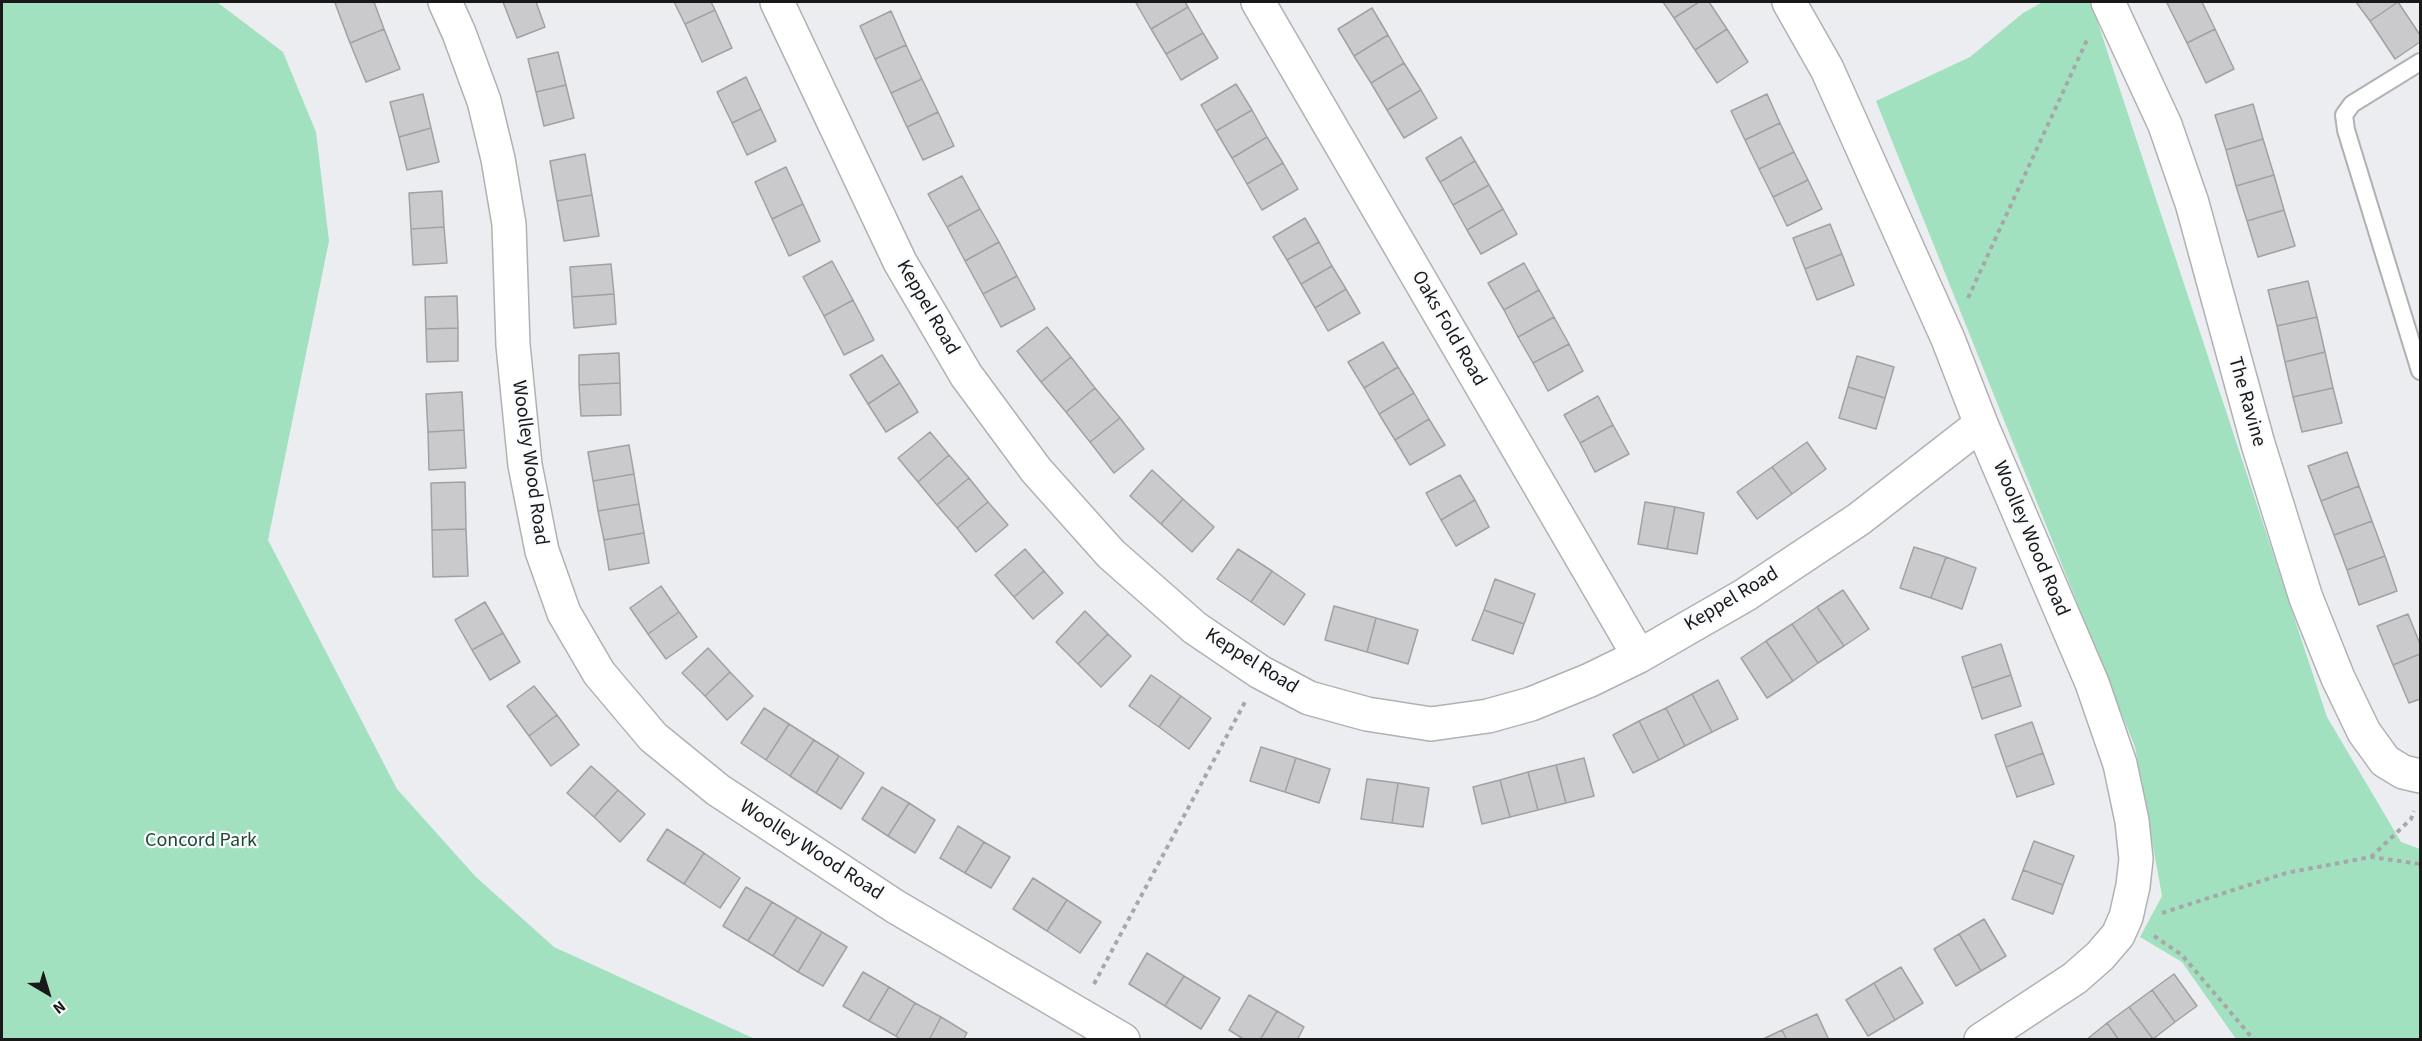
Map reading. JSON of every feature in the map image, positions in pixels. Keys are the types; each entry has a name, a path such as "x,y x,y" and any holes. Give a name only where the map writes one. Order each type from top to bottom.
{"street":[{"name":"Woolley Wood Road","path":"445,2 484,101 498,159 508,224 513,345 525,465 542,551 564,613 599,673 653,737 718,790 896,907 1079,1012 1123,1040"},
{"name":"Keppel Road","path":"777,2 900,262 966,375 1036,470 1111,554 1196,628 1260,672 1309,698 1367,714 1431,724 1488,717 1531,704 1590,680 1639,656 1745,595 1859,519 1982,424"},
{"name":"Oaks Fold Road","path":"1258,2 1639,656"},
{"name":"Woolley Wood Road","path":"1789,2 1827,69 1948,339 2092,683 2120,764 2132,821 2136,859 2131,920 2100,956 2075,978 1981,1040"},
{"name":"The Ravine","path":"2108,2 2165,126 2192,203 2258,444 2307,598 2330,658 2364,732 2385,761 2403,772 2419,789"}],"lane":[{"path":"2421,62 2352,104 2344,115 2346,130 2421,371"}],"path":[{"path":"1948,339 2090,34"},
{"path":"1079,1012 1260,672"},
{"path":"2371,857 2411,819 2419,789"},
{"path":"2131,920 2286,873 2371,857 2421,864"},
{"path":"2131,920 2182,955 2254,1040"}],"green space":[{"name":"Concord Park","path":"2,2 217,2 283,52 316,132 329,241 268,540 397,789 476,877 554,947 755,1039 2,1039"},
{"path":"2043,2 2091,2 2327,717 2401,842 2420,849 2420,1039 2236,1039 2182,962 2140,937 2162,896 2135,747 1876,101 1970,57 2023,13"}],"building":[{"path":"374,2 384,29 350,43 335,3"},
{"path":"503,2 536,2 545,27 517,38"},
{"path":"674,2 711,2 715,10 685,24"},
{"path":"1185,2 1188,7 1151,29 1136,3"},
{"path":"1663,2 1699,2 1674,18"},
{"path":"1699,2 1709,2 1727,29 1695,50 1674,18"},
{"path":"2202,2 2215,29 2187,43 2167,3"},
{"path":"2356,2 2398,2 2370,21"},
{"path":"2398,2 2420,35 2420,42 2395,59 2370,21"},
{"path":"1188,7 1203,33 1166,54 1151,29"},
{"path":"1372,8 1388,35 1354,56 1338,29"},
{"path":"715,10 732,48 702,62 685,24"},
{"path":"891,11 906,45 875,59 860,26"},
{"path":"384,29 400,69 366,82 350,43"},
{"path":"1727,29 1748,62 1717,83 1695,50"},
{"path":"2215,29 2234,69 2206,83 2187,43"},
{"path":"1203,33 1218,58 1181,80 1166,54"},
{"path":"1388,35 1404,63 1371,83 1354,56"},
{"path":"906,45 922,79 891,93 875,59"},
{"path":"558,52 566,85 536,92 528,59"},
{"path":"1404,63 1421,90 1387,110 1371,83"},
{"path":"746,77 761,109 732,123 717,92"},
{"path":"922,79 938,112 907,127 891,93"},
{"path":"1236,84 1252,110 1216,131 1201,105"},
{"path":"566,85 574,118 544,126 536,92"},
{"path":"1421,90 1437,118 1404,138 1387,110"},
{"path":"423,94 431,128 399,137 390,102"},
{"path":"1767,94 1780,123 1745,140 1731,111"},
{"path":"2253,104 2263,139 2226,150 2215,115"},
{"path":"761,109 776,141 747,155 732,123"},
{"path":"1252,110 1267,137 1232,158 1216,131"},
{"path":"938,112 954,146 923,160 907,127"},
{"path":"1780,123 1794,152 1759,169 1745,140"},
{"path":"431,128 439,162 407,170 399,137"},
{"path":"1267,137 1283,163 1247,184 1232,158"},
{"path":"1461,137 1475,161 1440,182 1426,158"},
{"path":"2263,139 2274,175 2236,186 2226,150"},
{"path":"1794,152 1808,180 1773,197 1759,169"},
{"path":"585,154 592,195 557,201 550,161"},
{"path":"1475,161 1489,185 1453,205 1440,182"},
{"path":"1283,163 1298,189 1262,210 1247,184"},
{"path":"786,167 803,204 772,219 755,182"},
{"path":"2274,175 2284,210 2247,221 2236,186"},
{"path":"962,176 980,209 947,227 928,194"},
{"path":"1808,180 1822,209 1787,226 1773,197"},
{"path":"1489,185 1503,209 1467,230 1453,205"},
{"path":"442,191 444,227 411,229 409,193"},
{"path":"592,195 599,236 564,241 557,201"},
{"path":"803,204 820,241 789,256 772,219"},
{"path":"980,209 999,242 965,261 947,227"},
{"path":"1503,209 1517,234 1481,254 1467,230"},
{"path":"2284,210 2295,246 2258,257 2247,221"},
{"path":"1305,218 1319,242 1287,260 1273,237"},
{"path":"1830,224 1842,254 1805,269 1793,238"},
{"path":"444,227 447,263 413,265 411,229"},
{"path":"999,242 1017,276 983,294 965,261"},
{"path":"1319,242 1332,266 1301,284 1287,260"},
{"path":"1842,254 1854,285 1817,300 1805,269"},
{"path":"832,261 853,300 824,316 803,277"},
{"path":"1524,263 1539,290 1504,310 1488,283"},
{"path":"611,264 614,294 572,297 570,267"},
{"path":"1332,266 1346,289 1315,308 1301,284"},
{"path":"1017,276 1035,309 1001,327 983,294"},
{"path":"2308,281 2317,317 2277,326 2268,290"},
{"path":"1346,289 1360,313 1328,331 1315,308"},
{"path":"1539,290 1554,317 1518,337 1504,310"},
{"path":"614,294 616,324 574,328 572,297"},
{"path":"457,296 458,328 426,329 425,297"},
{"path":"853,300 874,340 844,355 824,316"},
{"path":"1554,317 1569,344 1533,363 1518,337"},
{"path":"2317,317 2325,352 2285,362 2277,326"},
{"path":"1047,327 1071,357 1041,382 1017,351"},
{"path":"458,328 458,361 427,362 426,329"},
{"path":"1383,342 1398,367 1364,388 1348,362"},
{"path":"1569,344 1583,371 1548,391 1533,363"},
{"path":"2325,352 2333,388 2293,397 2285,362"},
{"path":"619,353 620,383 579,385 579,355"},
{"path":"882,355 900,383 868,404 850,375"},
{"path":"1857,356 1894,367 1885,398 1848,387"},
{"path":"1071,357 1095,388 1066,412 1041,382"},
{"path":"1398,367 1414,393 1379,414 1364,388"},
{"path":"620,383 621,415 581,416 579,385"},
{"path":"900,383 918,412 886,432 868,404"},
{"path":"1848,387 1885,398 1876,429 1839,418"},
{"path":"1095,388 1120,418 1090,442 1066,412"},
{"path":"2333,388 2342,423 2302,432 2293,397"},
{"path":"462,392 464,430 428,432 426,394"},
{"path":"1414,393 1429,419 1395,440 1379,414"},
{"path":"1598,396 1613,425 1580,443 1564,415"},
{"path":"1120,418 1144,449 1114,473 1090,442"},
{"path":"1429,419 1445,445 1410,465 1395,440"},
{"path":"1613,425 1629,454 1595,472 1580,443"},
{"path":"464,430 466,468 429,470 428,432"},
{"path":"930,432 949,455 918,482 898,458"},
{"path":"1807,442 1826,469 1792,494 1772,467"},
{"path":"629,445 634,474 593,481 588,452"},
{"path":"2347,452 2359,486 2321,501 2308,466"},
{"path":"949,455 969,478 937,505 918,482"},
{"path":"1772,467 1792,494 1757,519 1737,492"},
{"path":"1152,470 1183,499 1161,524 1130,496"},
{"path":"634,474 639,504 598,511 593,481"},
{"path":"1460,475 1475,500 1441,520 1426,493"},
{"path":"969,478 988,502 957,528 937,505"},
{"path":"465,482 466,529 432,530 431,483"},
{"path":"2359,486 2372,521 2334,535 2321,501"},
{"path":"1183,499 1214,527 1192,552 1161,524"},
{"path":"1475,500 1489,527 1456,546 1441,520"},
{"path":"988,502 1008,525 976,552 957,528"},
{"path":"1645,502 1675,507 1667,549 1638,544"},
{"path":"639,504 644,533 604,540 598,511"},
{"path":"1675,507 1704,513 1697,554 1667,549"},
{"path":"2372,521 2385,556 2347,570 2334,535"},
{"path":"466,529 468,576 433,577 432,530"},
{"path":"644,533 649,563 609,570 604,540"},
{"path":"1914,547 1946,557 1931,598 1900,588"},
{"path":"1025,549 1044,571 1014,597 995,575"},
{"path":"1238,549 1272,571 1251,602 1217,579"},
{"path":"2385,556 2397,591 2359,605 2347,570"},
{"path":"1946,557 1976,568 1962,609 1931,598"},
{"path":"1044,571 1063,593 1033,619 1014,597"},
{"path":"1272,571 1305,594 1284,625 1251,602"},
{"path":"1495,579 1535,594 1524,624 1484,610"},
{"path":"661,586 679,612 648,634 630,608"},
{"path":"1843,590 1869,629 1844,646 1817,607"},
{"path":"485,602 503,633 472,650 455,620"},
{"path":"1334,606 1376,618 1367,652 1325,640"},
{"path":"1817,607 1844,646 1818,663 1792,624"},
{"path":"1484,610 1524,624 1513,654 1472,640"},
{"path":"1085,611 1108,634 1078,664 1056,642"},
{"path":"679,612 697,637 666,659 648,634"},
{"path":"2408,614 2420,644 2420,654 2393,665 2377,626"},
{"path":"1376,618 1418,630 1408,664 1367,652"},
{"path":"1792,624 1818,663 1793,681 1766,641"},
{"path":"503,633 520,662 490,680 472,650"},
{"path":"1108,634 1131,656 1101,687 1078,664"},
{"path":"1766,641 1793,681 1767,698 1741,658"},
{"path":"2001,644 2011,675 1972,688 1962,657"},
{"path":"708,648 730,672 705,696 682,673"},
{"path":"2420,654 2420,699 2409,703 2393,665"},
{"path":"730,672 753,696 727,720 705,696"},
{"path":"1151,675 1181,696 1159,727 1129,706"},
{"path":"2011,675 2021,706 1982,719 1972,688"},
{"path":"1718,680 1738,719 1712,732 1692,694"},
{"path":"534,686 557,715 529,736 507,706"},
{"path":"1692,694 1712,732 1685,746 1666,708"},
{"path":"1181,696 1211,718 1189,749 1159,727"},
{"path":"764,708 789,724 766,760 741,743"},
{"path":"1666,708 1685,746 1659,760 1639,721"},
{"path":"557,715 579,745 551,766 529,736"},
{"path":"1639,721 1659,760 1633,773 1613,735"},
{"path":"2032,722 2043,753 2006,767 1995,735"},
{"path":"789,724 814,740 790,776 766,760"},
{"path":"814,740 839,756 816,793 790,776"},
{"path":"1261,747 1296,758 1285,792 1250,781"},
{"path":"2043,753 2054,784 2017,797 2006,767"},
{"path":"839,756 864,773 841,809 816,793"},
{"path":"1296,758 1330,769 1319,803 1285,792"},
{"path":"1584,758 1594,796 1566,803 1556,765"},
{"path":"1556,765 1566,803 1538,810 1528,772"},
{"path":"591,766 618,790 594,817 567,793"},
{"path":"1528,772 1538,810 1510,817 1500,780"},
{"path":"1367,779 1398,783 1392,823 1361,819"},
{"path":"1500,780 1510,817 1482,824 1473,787"},
{"path":"1398,783 1429,788 1423,827 1392,823"},
{"path":"882,787 909,803 888,836 862,819"},
{"path":"618,790 645,814 620,842 594,817"},
{"path":"909,803 935,820 915,853 888,836"},
{"path":"958,826 984,842 965,873 940,858"},
{"path":"667,829 704,853 684,884 647,860"},
{"path":"2034,841 2074,856 2063,885 2023,870"},
{"path":"984,842 1010,857 991,888 965,873"},
{"path":"704,853 740,878 720,908 684,884"},
{"path":"2023,870 2063,885 2053,914 2012,899"},
{"path":"1033,878 1067,900 1047,931 1013,909"},
{"path":"746,887 772,902 748,941 723,926"},
{"path":"1067,900 1101,922 1080,953 1047,931"},
{"path":"772,902 797,917 773,956 748,941"},
{"path":"797,917 822,932 798,972 773,956"},
{"path":"1984,919 2006,956 1981,971 1959,934"},
{"path":"822,932 847,947 823,986 798,972"},
{"path":"1959,934 1981,971 1956,986 1934,949"},
{"path":"1147,953 1184,976 1165,1006 1129,984"},
{"path":"1901,967 1923,1003 1895,1020 1874,983"},
{"path":"863,972 889,987 869,1021 843,1006"},
{"path":"2174,974 2197,1006 2175,1022 2152,990"},
{"path":"1184,976 1220,998 1201,1029 1165,1006"},
{"path":"1874,983 1895,1020 1868,1036 1846,1000"},
{"path":"889,987 915,1003 896,1036 869,1021"},
{"path":"2152,990 2175,1022 2153,1039 2129,1007"},
{"path":"1249,995 1277,1011 1260,1040 1245,1040 1229,1030"},
{"path":"915,1003 941,1017 929,1040 901,1040 896,1036"},
{"path":"2129,1007 2152,1040 2119,1040 2107,1023"},
{"path":"1277,1011 1304,1027 1297,1040 1260,1040"},
{"path":"1817,1014 1829,1040 1787,1040 1782,1030"},
{"path":"941,1017 967,1033 963,1040 929,1040"},
{"path":"2107,1023 2119,1040 2086,1040"},
{"path":"1782,1030 1787,1040 1761,1040"}]}
